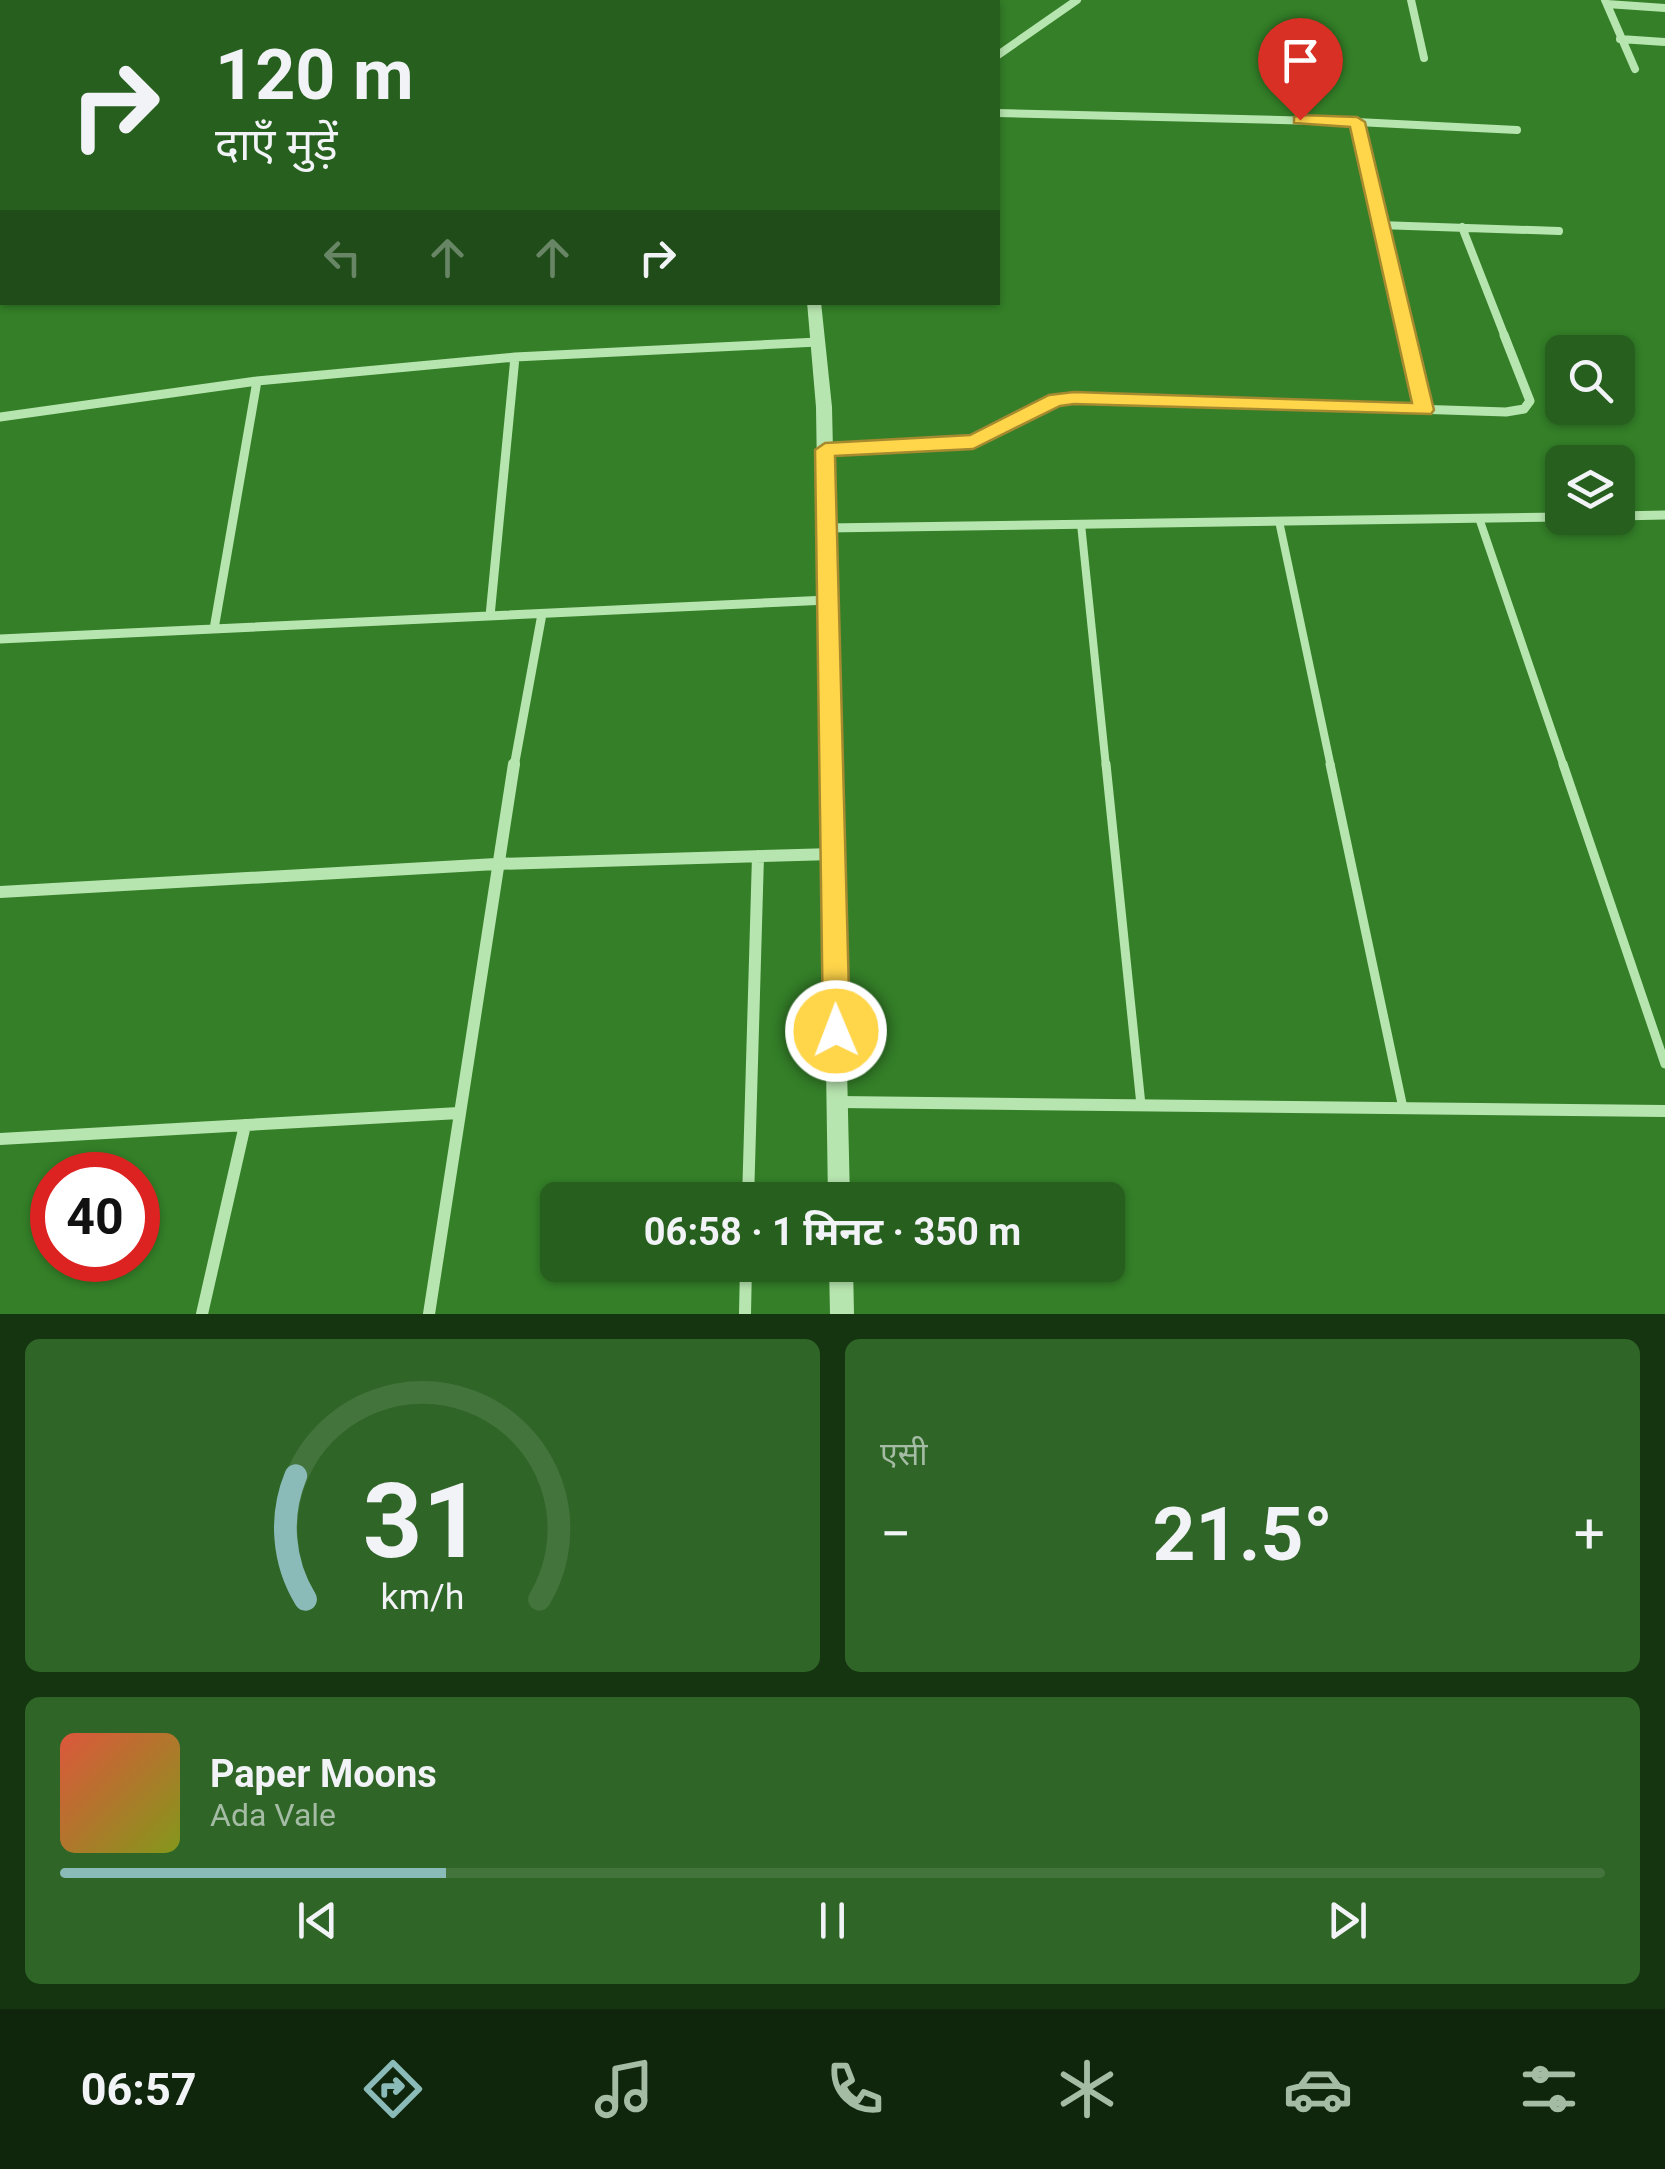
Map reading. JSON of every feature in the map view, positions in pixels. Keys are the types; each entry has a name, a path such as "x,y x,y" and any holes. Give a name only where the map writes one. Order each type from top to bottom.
{"street":[{"path":"1000,54 1077,0"},
{"path":"1410,0 1424,58"},
{"path":"1635,69 1606,2 1665,8"},
{"path":"1620,38 1665,42"},
{"path":"1000,113 1517,130"},
{"path":"1357,122 1424,410"},
{"path":"1379,225 1559,231"},
{"path":"825,450 973,442 1056,400 1074,398 1424,410 1524,409 1530,401 1462,227"},
{"path":"814,305 825,450 840,1182"},
{"path":"0,418 257,381 515,357 818,342"},
{"path":"490,616 515,357"},
{"path":"214,629 257,381"},
{"path":"1635,516 1665,515"},
{"path":"826,528 1545,517"},
{"path":"0,640 828,600"},
{"path":"428,1314 496,864 542,614"},
{"path":"0,892 496,864 833,854"},
{"path":"749,1182 758,856"},
{"path":"838,1102 1665,1111"},
{"path":"0,1139 459,1113"},
{"path":"202,1314 245,1125"},
{"path":"745,1314 746,1282"},
{"path":"841,1282 842,1314"}],"lane":[{"path":"1479,518 1665,1064"},
{"path":"1279,521 1404,1108"},
{"path":"1081,524 1141,1105"}],"route":[{"path":"836,1031 825,450 973,442 1056,400 1074,398 1424,410 1357,122 1300,120"}]}
